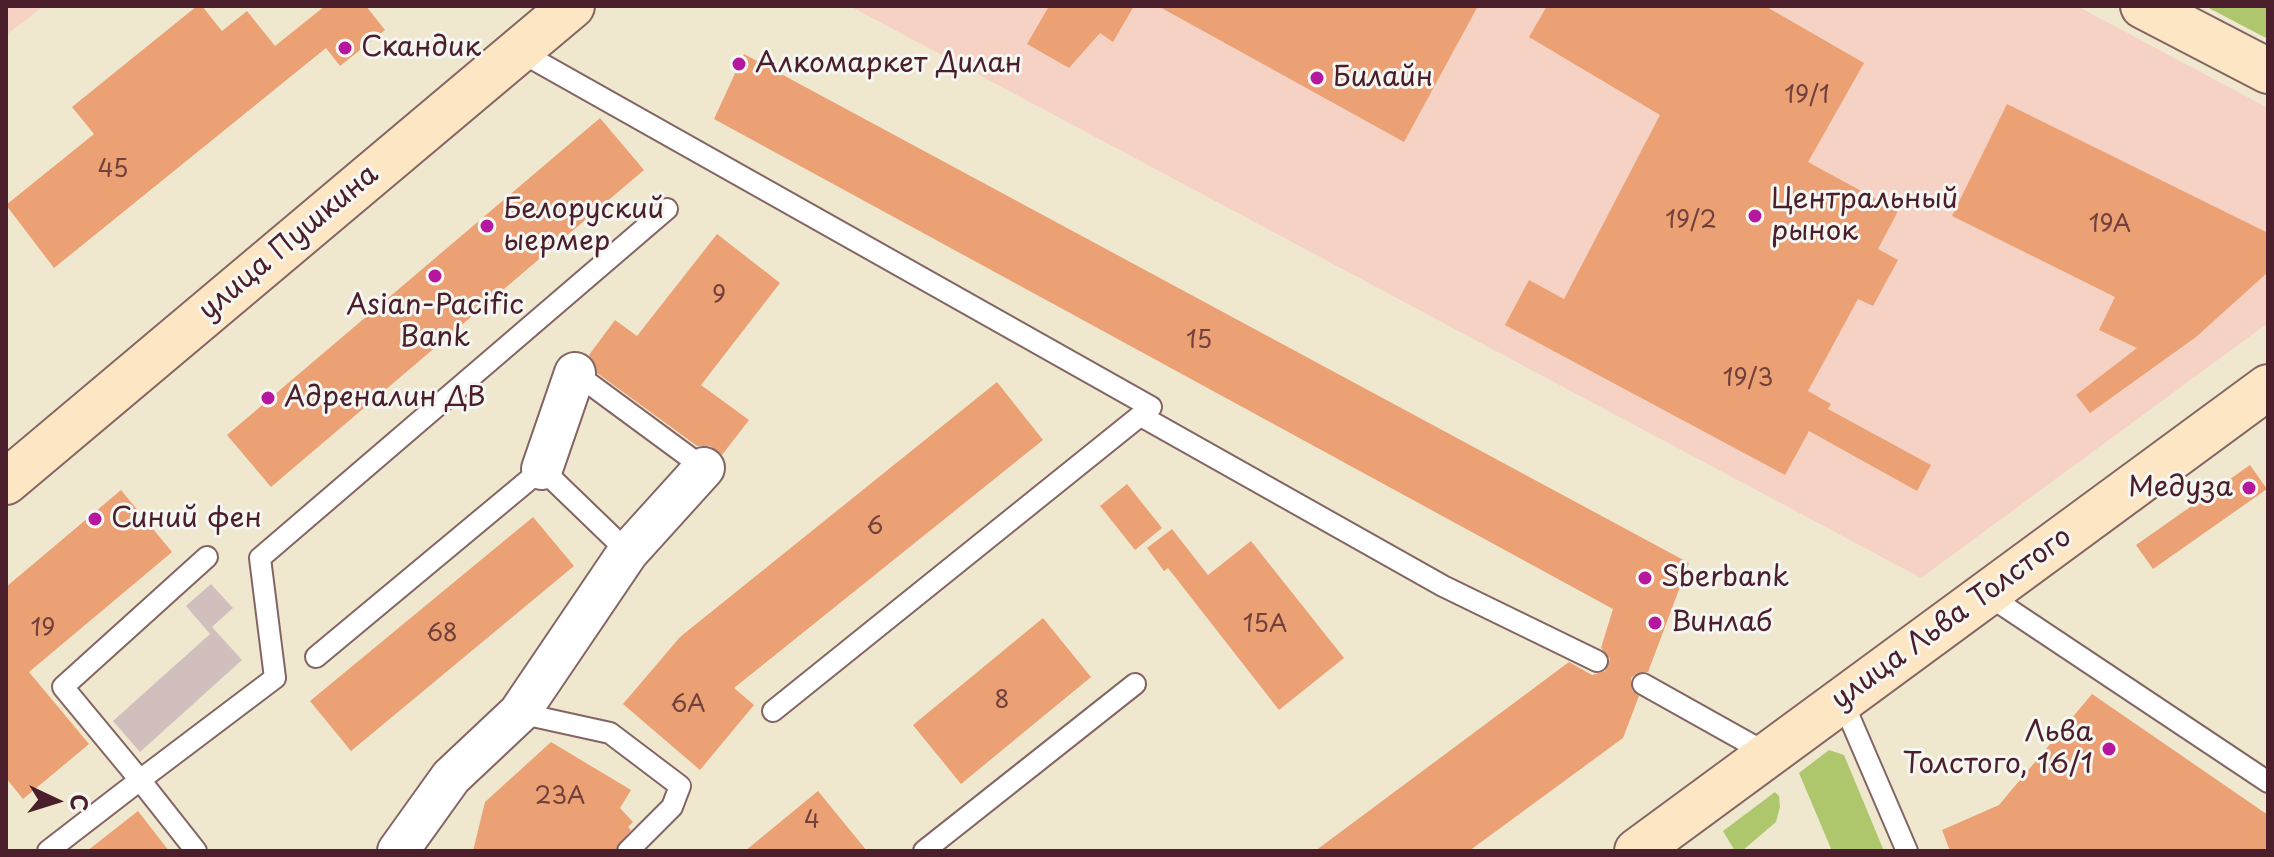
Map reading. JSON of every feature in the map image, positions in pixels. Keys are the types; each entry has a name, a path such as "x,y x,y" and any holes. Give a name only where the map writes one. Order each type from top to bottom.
{"street":[{"path":"2143,6 2268,71"},
{"name":"улица Пушкина","path":"6,482 564,8"},
{"path":"542,469 575,373"},
{"name":"улица Льва Толстого","path":"1637,851 2268,387"},
{"path":"398,851 451,777 519,713 628,552 704,468"}],"lane":[{"path":"517,50 1151,407 773,711"},
{"path":"48,851 275,678 260,558 667,209"},
{"path":"575,373 704,468"},
{"path":"1141,416 1443,586 1597,661"},
{"path":"316,657 542,469 628,552"},
{"path":"196,851 63,687 207,557"},
{"path":"1986,594 2268,782"},
{"path":"930,849 1135,684"},
{"path":"1643,684 1768,754"},
{"path":"1842,700 1907,851"},
{"path":"519,713 610,733 680,786 672,807 628,851"}],"shaded area":[{"path":"6,6 44,6 6,35"},
{"name":"Центральный рынок","path":"850,6 2077,6 2268,108 2268,323 1921,578"},
{"path":"211,584 233,608 212,627 242,660 140,752 113,721 210,634 186,606"}],"green space":[{"path":"2205,6 2268,6 2268,39"},
{"path":"1829,750 1844,755 1884,851 1832,851 1799,773"},
{"path":"1775,792 1779,796 1780,807 1776,822 1742,851 1735,851 1723,831"}],"building":[{"path":"197,6 202,6 222,31 247,11 275,46 325,6 366,6 385,30 340,66 326,48 54,268 6,205 94,134 72,107"},
{"path":"1049,6 1134,6 1113,42 1100,33 1069,68 1027,44"},
{"path":"1158,6 1478,6 1404,142"},
{"path":"1547,6 1765,6 1864,63 1808,162 1898,211 1878,249 1898,260 1873,306 1858,299 1808,391 1831,404 1828,409 1931,465 1917,491 1809,431 1785,475 1505,325 1529,280 1564,299 1660,115 1529,37"},
{"path":"744,54 1689,563 1648,672 1637,673 1631,678 1632,690 1639,696 1623,738 1469,851 1315,851 1569,662 1592,675 1605,671 1610,659 1601,648 1613,609 714,119"},
{"path":"2007,104 2268,233 2268,272 2196,337 2090,413 2076,395 2137,348 2099,330 2115,297 1952,216"},
{"path":"600,118 644,170 271,487 227,435"},
{"path":"717,234 780,283 701,385 749,420 722,455 710,446 697,446 597,373 589,355 615,320 637,336"},
{"path":"997,382 1043,440 734,688 754,705 700,770 623,704 680,637"},
{"path":"2250,465 2267,489 2153,569 2136,545"},
{"path":"1127,484 1162,528 1135,550 1100,506"},
{"path":"121,490 172,552 29,672 89,744 23,799 6,778 6,587"},
{"path":"533,517 574,566 351,751 310,701"},
{"path":"1172,529 1208,575 1251,541 1344,658 1279,710 1168,568 1164,571 1147,548"},
{"path":"1043,618 1091,677 961,784 913,725"},
{"name":"Льва Толстого, 16/1","path":"2092,694 2268,815 2268,851 1950,851 1942,830 1999,805"},
{"path":"551,742 631,790 620,808 633,822 628,827 631,830 615,851 473,851 485,802"},
{"path":"818,791 867,851 745,851"},
{"path":"138,811 169,851 87,851"}],"place":[{"name":"Скандик","path":"345,48"},
{"name":"Алкомаркет Дилан","path":"739,64"},
{"name":"Билайн","path":"1317,78"},
{"name":"Центральный рынок","path":"1755,216"},
{"name":"Белоруский ыермер","path":"487,226"},
{"name":"Asian-Pacific Bank","path":"435,276"},
{"name":"Адреналин ДВ","path":"268,398"},
{"name":"Медуза","path":"2249,488"},
{"name":"Синий фен","path":"95,519"},
{"name":"Sberbank","path":"1645,578"},
{"name":"Винлаб","path":"1655,623"},
{"name":"Льва Толстого, 16/1","path":"2109,749"}]}
